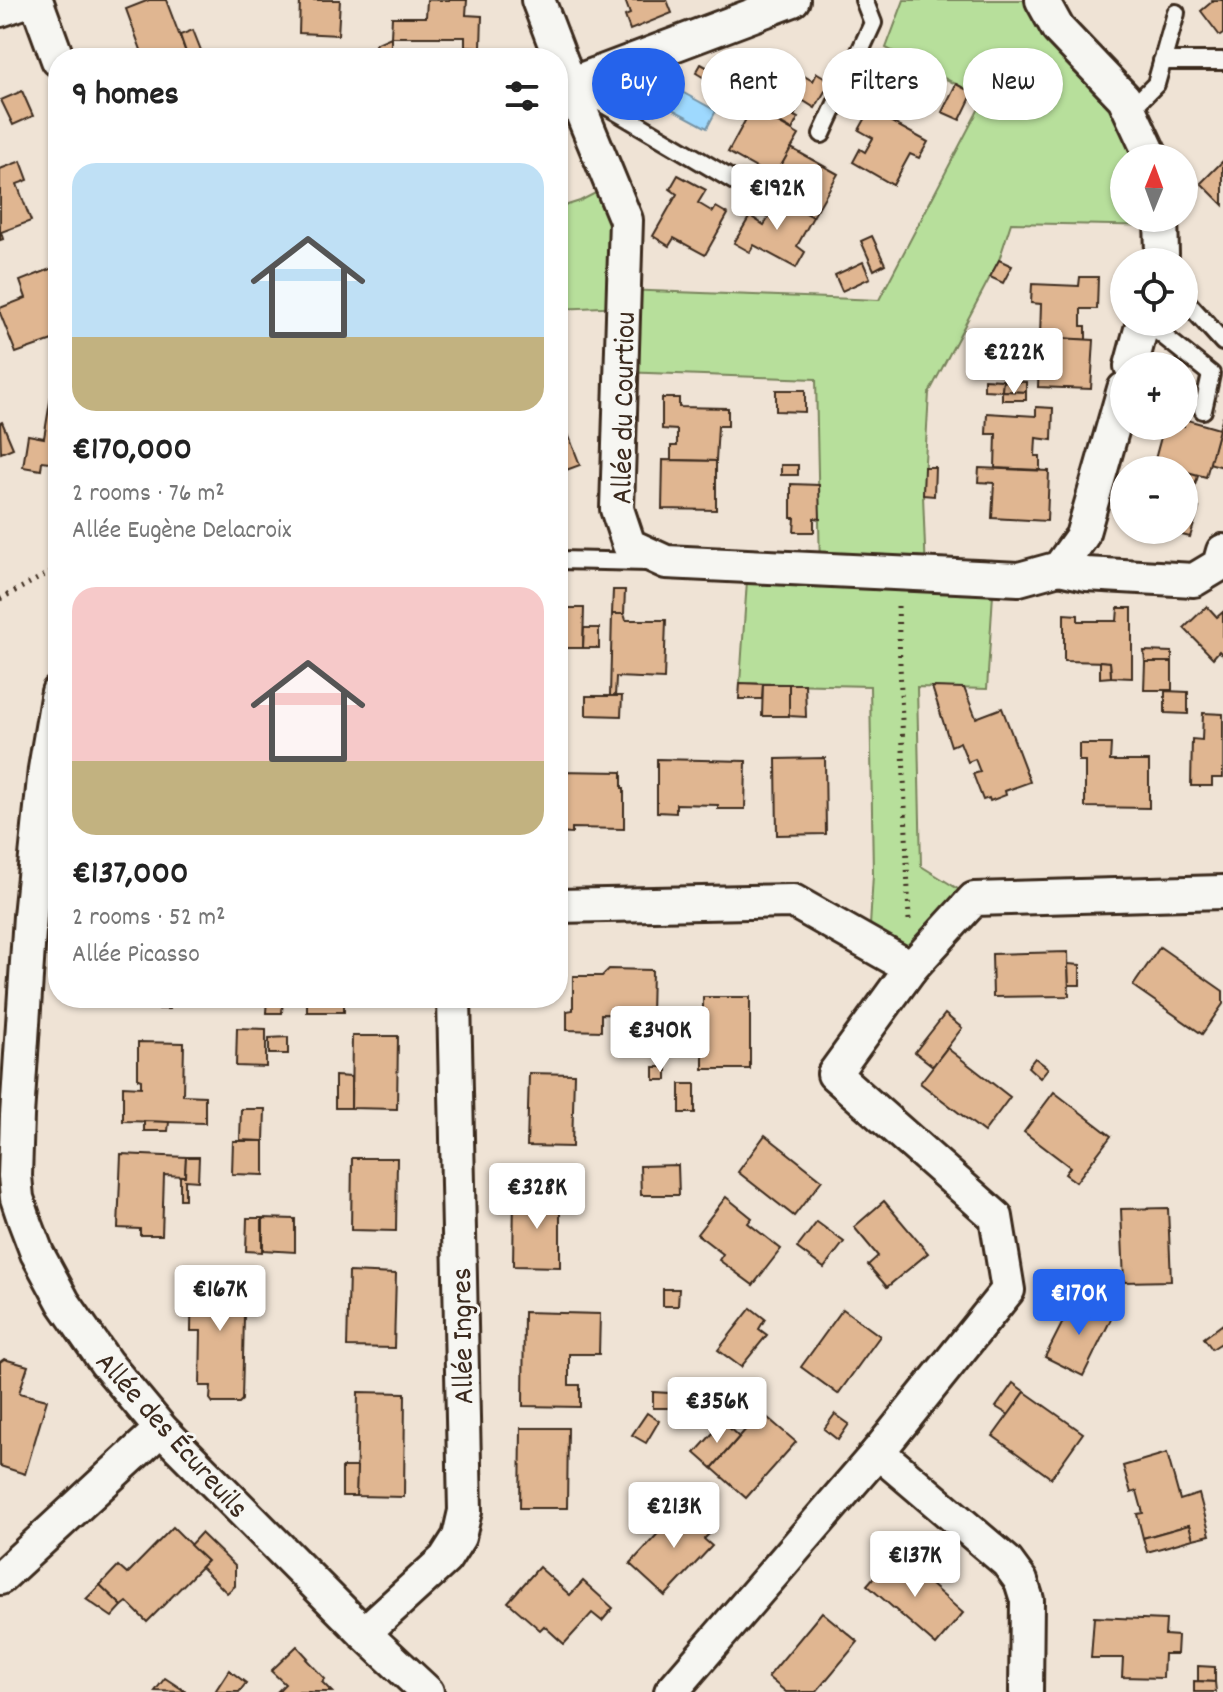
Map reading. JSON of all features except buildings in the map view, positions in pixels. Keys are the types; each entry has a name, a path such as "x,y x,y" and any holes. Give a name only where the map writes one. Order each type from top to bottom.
{"street":[{"path":"0,10 29,0"},
{"path":"36,0 54,48"},
{"name":"Allée du Courtiou","path":"538,0 556,48"},
{"path":"570,84 793,0"},
{"path":"1042,0 1058,29 1124,98 1146,144"},
{"name":"Allée du Courtiou","path":"568,79 626,220 617,509 629,545 666,562 1019,579 1059,568"},
{"path":"1110,438 1082,536 1059,568 1086,574 1194,580 1219,565 1223,551"},
{"name":"Allée des Écureuils","path":"48,753 10,1071 17,1198 33,1242 64,1303 106,1363 161,1429 427,1692"},
{"path":"671,1692 878,1452 1008,1290 996,1217 834,1074 911,968 974,899 1223,892"},
{"path":"568,906 793,901 911,968"},
{"name":"Allée Ingres","path":"364,1633 445,1559 459,1537 465,1511 454,1008"},
{"path":"0,1578 161,1429"},
{"path":"878,1452 1007,1562 1021,1581 1027,1600 1026,1692"}],"lane":[{"path":"822,134 873,23 864,0"},
{"path":"1130,110 1156,84 1176,13"},
{"path":"1162,61 1223,61"},
{"path":"570,84 736,182"},
{"path":"1198,314 1223,342"},
{"path":"1162,336 1211,374 1203,410"},
{"path":"568,560 666,562"}],"path":[{"path":"0,599 48,573"},
{"path":"897,573 911,968"}],"green space":[{"path":"904,0 1042,0 1142,144 1110,144 1110,225 1011,223 999,260 929,393 923,495 926,574 994,578 987,689 917,687 921,866 974,899 911,968 869,944 873,874 870,686 740,683 748,566 820,569 816,379 621,372 624,306 568,309 568,205 611,185 624,290 879,300 973,120 1063,120 1063,48 963,48 963,88 947,80 947,48 886,48"}],"water":[{"path":"685,94 701,103 701,120 711,120 707,128 685,116"}]}
